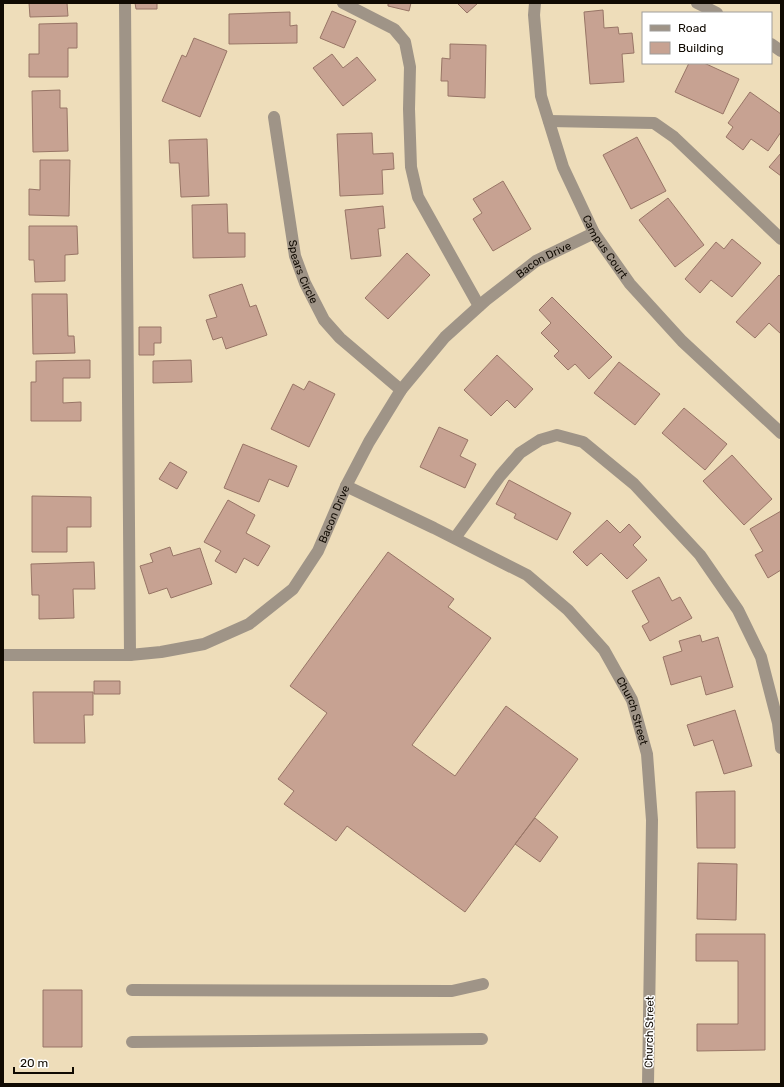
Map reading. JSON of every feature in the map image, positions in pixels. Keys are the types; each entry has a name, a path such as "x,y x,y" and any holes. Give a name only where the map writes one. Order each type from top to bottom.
{"street":[{"path":"125,3 130,655"},
{"path":"343,3 394,29 405,42 410,67 409,109 411,167 418,197 479,306"},
{"name":"Campus Court","path":"535,3 534,15 542,96 563,167 594,233 630,284 682,341 781,433"},
{"path":"697,3 715,12"},
{"path":"772,45 781,51"},
{"name":"Spears Circle","path":"274,117 295,256 305,283 324,320 340,338 401,390"},
{"path":"549,120 654,123 674,137 781,239"},
{"name":"Bacon Drive","path":"3,655 130,655 173,650 204,644 250,624 292,589 318,551 346,486 369,442 401,390 444,336 536,261 594,233"},
{"path":"455,538 500,476 520,453 540,440 557,434 583,442 634,484 685,539 700,556 738,610 761,657 778,723 781,748"},
{"name":"Church Street","path":"346,486 455,538 527,575 568,610 604,650 632,700 647,754 652,820 648,1084"},
{"path":"132,990 452,991 483,984"},
{"path":"132,1042 482,1039"}],"building":[{"path":"29,3 67,3 68,16 30,17"},
{"path":"135,3 157,3 157,9 136,9"},
{"path":"388,3 411,3 409,11 388,6"},
{"path":"457,3 478,3 467,13"},
{"path":"603,10 604,28 618,27 619,34 632,33 634,53 622,54 624,82 590,84 584,12"},
{"path":"332,11 356,21 344,48 320,38"},
{"path":"290,12 290,26 297,25 297,43 229,44 229,14"},
{"path":"77,23 77,48 68,48 68,77 29,77 29,54 39,54 39,24"},
{"path":"194,38 227,51 200,117 162,101 182,55 186,57"},
{"path":"450,44 486,45 485,98 448,96 448,81 441,81 442,58 450,59"},
{"path":"332,54 343,68 357,57 376,80 343,106 313,68"},
{"path":"689,64 706,64 739,79 723,114 675,92"},
{"path":"60,90 60,108 67,108 68,151 33,152 32,91"},
{"path":"750,92 781,114 781,132 768,151 751,139 743,150 726,137 733,127 728,123"},
{"path":"372,133 373,154 393,153 394,169 382,170 383,194 340,196 337,134"},
{"path":"637,137 666,191 631,209 603,155"},
{"path":"207,139 209,196 181,197 179,163 170,163 169,140"},
{"path":"781,153 781,176 769,167"},
{"path":"40,160 70,160 69,216 29,215 29,189 40,190"},
{"path":"503,181 531,229 493,251 473,219 482,213 473,199"},
{"path":"668,198 704,245 675,267 639,220"},
{"path":"227,204 228,233 245,233 245,257 193,258 192,205"},
{"path":"383,206 385,228 378,229 381,256 351,259 345,210"},
{"path":"29,226 77,226 78,254 65,255 65,281 35,282 34,260 29,260"},
{"path":"732,239 761,263 732,297 711,280 700,293 685,279 716,242 724,249"},
{"path":"407,253 430,275 388,319 365,298"},
{"path":"779,275 781,277 781,334 769,323 755,338 736,322"},
{"path":"242,284 250,307 256,305 267,335 226,349 222,337 213,340 206,320 217,317 209,295"},
{"path":"32,294 67,294 68,336 74,336 75,353 33,354"},
{"path":"552,297 612,357 589,379 575,364 568,370 554,356 559,351 541,333 551,323 539,310"},
{"path":"139,327 161,327 161,343 154,343 154,355 139,355"},
{"path":"497,355 533,389 515,408 507,400 491,416 464,390"},
{"path":"90,360 90,378 63,378 63,403 81,402 81,421 31,421 31,382 36,382 36,361"},
{"path":"191,360 192,382 153,383 153,361"},
{"path":"619,362 660,394 635,425 594,393"},
{"path":"309,381 335,394 309,447 271,429 293,384 304,390"},
{"path":"684,408 727,444 705,470 662,433"},
{"path":"439,427 468,440 460,456 476,464 465,488 420,467"},
{"path":"243,444 297,466 288,487 269,479 259,502 224,488"},
{"path":"732,455 772,499 744,525 703,481"},
{"path":"170,462 187,472 177,489 159,479"},
{"path":"509,480 571,513 557,540 514,518 516,514 496,504"},
{"path":"32,496 91,497 91,527 67,527 67,552 32,552"},
{"path":"228,500 255,515 246,533 270,546 258,566 244,558 236,573 215,561 221,551 204,542"},
{"path":"781,511 781,570 768,578 755,555 763,551 750,529"},
{"path":"607,520 620,533 629,524 641,537 633,545 647,560 627,579 601,553 587,566 573,552"},
{"path":"170,547 173,556 200,548 212,584 171,598 167,588 149,594 140,566 153,562 150,554"},
{"path":"388,552 454,599 448,607 491,638 412,745 455,776 506,706 578,759 465,912 347,826 336,841 284,804 294,791 278,779 327,713 290,686"},
{"path":"94,562 95,589 73,589 74,618 39,619 39,595 32,595 31,564"},
{"path":"659,577 672,601 680,597 692,618 650,641 642,626 649,622 632,591"},
{"path":"700,635 702,642 718,637 733,687 706,695 701,676 671,685 663,657 682,651 679,641"},
{"path":"94,681 120,681 120,694 94,694"},
{"path":"33,692 93,692 93,715 84,715 85,743 34,743"},
{"path":"735,710 752,766 724,774 713,740 694,746 687,725"},
{"path":"735,791 735,848 697,848 696,792"},
{"path":"535,818 558,837 540,862 515,844"},
{"path":"698,863 737,864 736,920 697,919"},
{"path":"696,934 765,934 765,1050 697,1051 697,1024 738,1024 738,961 696,961"},
{"path":"43,990 82,990 82,1047 43,1047"}]}
